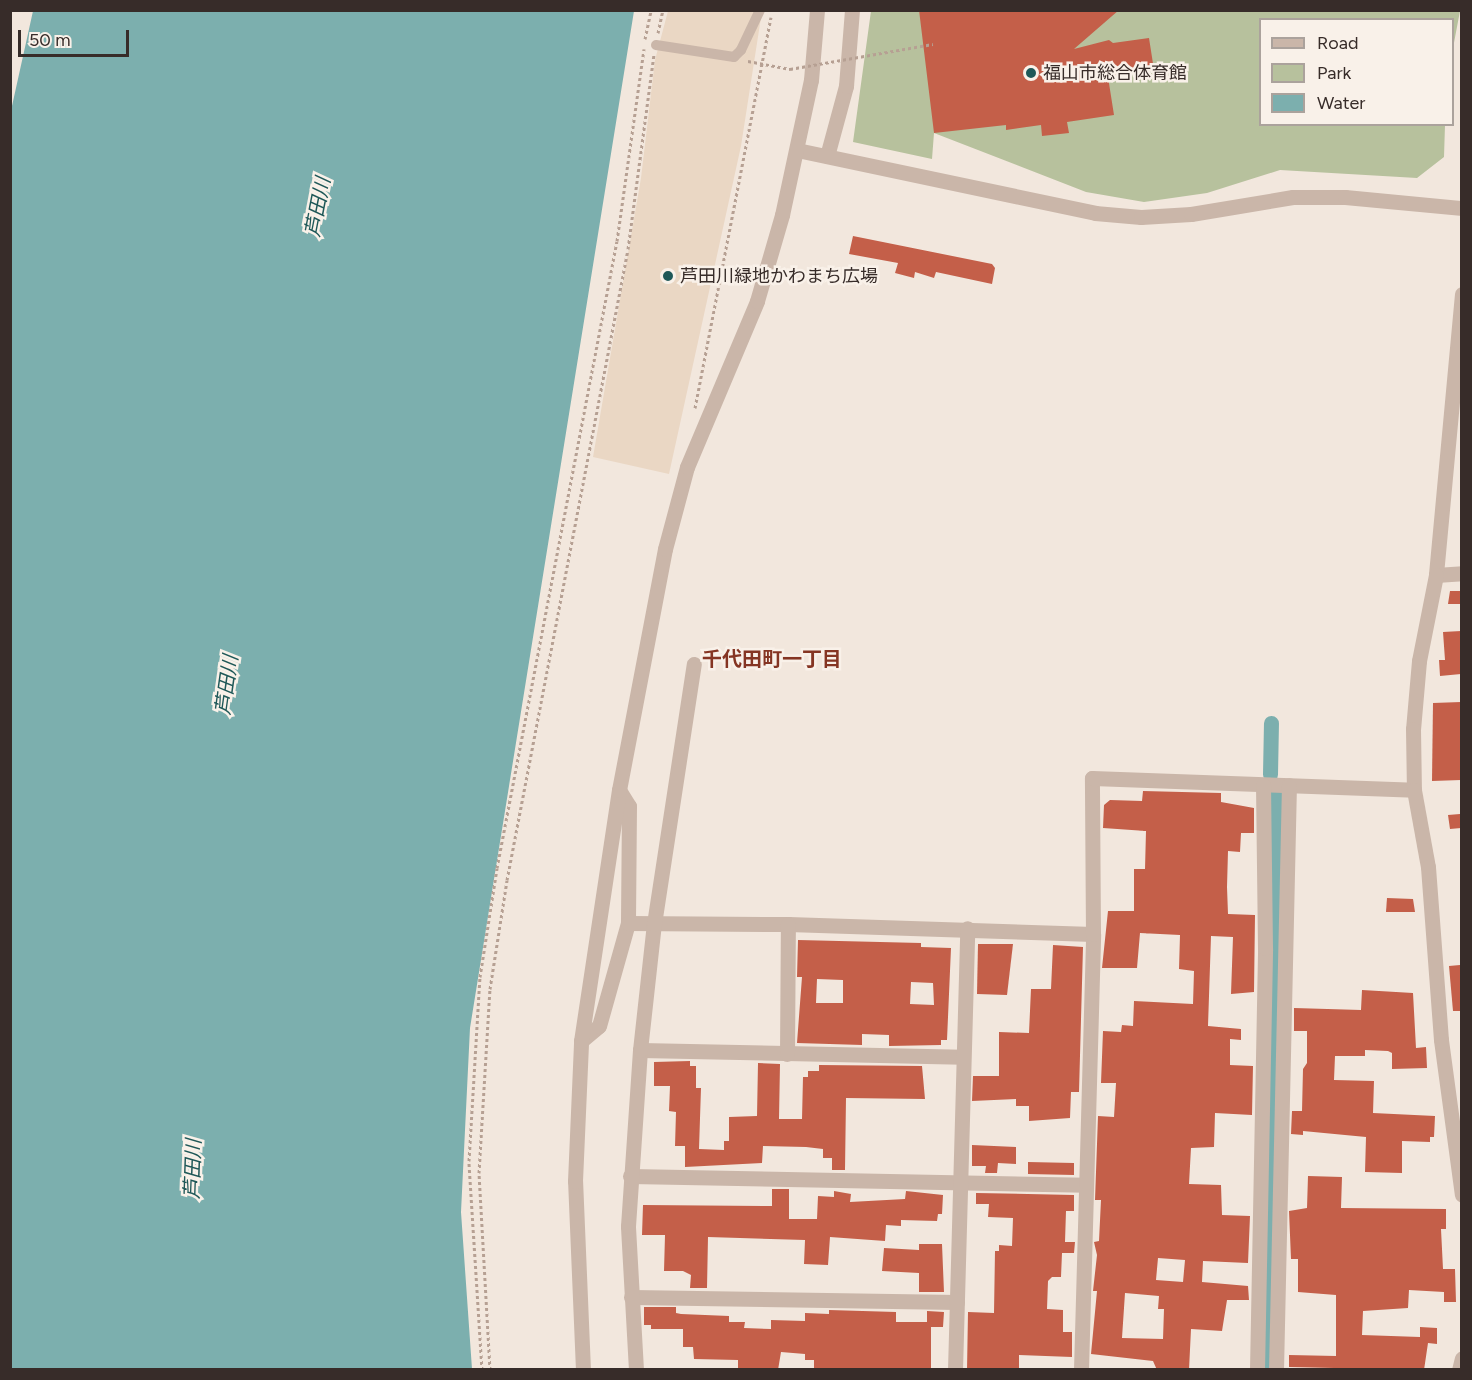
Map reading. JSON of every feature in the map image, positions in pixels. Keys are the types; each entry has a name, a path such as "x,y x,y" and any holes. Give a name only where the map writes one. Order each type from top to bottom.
{"street":[{"path":"656,45 734,57 741,50 760,10"},
{"path":"583,1370 575,1181 581,1041 619,790 665,549 687,466 757,301 797,150 811,80 817,10"},
{"path":"827,156 846,86 852,10"},
{"path":"797,150 1095,213 1141,217 1191,214 1293,197 1345,197 1461,208"},
{"path":"1461,294 1436,575 1418,673 1413,729 1414,790 1428,867 1442,1040 1461,1195"},
{"path":"1436,575 1461,573"},
{"path":"636,1370 631,1297 630,1176 640,1050 654,924 694,664"},
{"path":"1082,1370 1093,934 1092,778 1414,790"},
{"path":"1257,1370 1265,948 1263,785"},
{"path":"1276,1370 1288,785"},
{"path":"581,1041 599,1026 628,923 629,806 619,790"},
{"path":"628,923 967,928 1093,934"},
{"path":"787,1054 788,924"},
{"path":"955,1370 967,928"},
{"path":"640,1050 962,1057"},
{"path":"630,1176 1086,1185"},
{"path":"631,1297 957,1302"},
{"path":"1459,1370 1461,1358"}],"path":[{"path":"482,1370 469,1161 480,977 497,868 617,241 651,10"},
{"path":"490,1370 479,1173 490,989 507,880 628,249 656,45 663,10"},
{"path":"694,409 772,10"},
{"path":"743,60 790,69 933,44"}],"green space":[{"path":"871,11 1460,11 1454,43 1454,18 1259,18 1259,126 1445,126 1444,157 1417,178 1280,170 1207,193 1144,202 1086,192 934,133 932,159 853,142"}],"shaded area":[{"name":"芦田川緑地かわまち広場","path":"668,11 762,11 741,146 669,474 593,457 641,178 655,60"}],"water":[{"name":"芦田川","path":"33,11 634,11 470,1028 461,1212 472,1369 11,1369 10,115"}],"building":[{"name":"福山市総合体育館","path":"919,10 1119,10 1074,49 1109,40 1113,43 1149,38 1154,70 1108,77 1114,115 1067,122 1069,133 1042,136 1041,125 1006,130 1006,125 934,133"},
{"path":"853,236 992,264 995,268 992,284 936,272 934,278 915,272 914,278 895,273 898,263 849,254"},
{"path":"1450,591 1461,591 1461,604 1448,604"},
{"path":"1461,631 1461,674 1440,676 1439,660 1445,660 1443,632"},
{"path":"1461,702 1461,780 1432,781 1433,703"},
{"path":"1143,791 1221,793 1221,802 1254,808 1254,833 1241,833 1240,852 1228,851 1227,887 1228,914 1255,915 1254,992 1231,994 1233,937 1211,936 1208,1026 1241,1029 1241,1040 1230,1039 1230,1065 1253,1066 1252,1115 1215,1113 1214,1147 1191,1148 1189,1184 1221,1185 1222,1215 1250,1216 1248,1263 1203,1261 1202,1282 1248,1286 1249,1300 1227,1300 1222,1331 1191,1329 1189,1370 1157,1370 1153,1361 1091,1354 1097,1291 1093,1291 1097,1255 1094,1242 1099,1241 1101,1200 1095,1200 1098,1116 1114,1117 1116,1083 1101,1083 1103,1031 1121,1032 1122,1025 1133,1026 1134,1001 1193,1004 1194,971 1179,969 1180,935 1140,933 1137,968 1102,968 1108,911 1134,911 1134,869 1145,869 1146,831 1103,828 1104,805 1110,800 1142,801","holes":["1158,1258 1185,1260 1183,1282 1156,1280","1125,1293 1159,1296 1158,1309 1164,1309 1163,1339 1122,1338"]},
{"path":"1460,814 1461,828 1450,829 1448,815"},
{"path":"1387,898 1413,899 1415,912 1386,912"},
{"path":"798,940 921,943 921,947 951,948 947,1040 941,1040 941,1045 889,1046 889,1035 862,1034 862,1045 797,1043 802,977 797,977","holes":["817,979 843,980 843,1003 816,1003","911,982 933,983 934,1005 910,1004"]},
{"path":"978,944 1013,944 1007,995 977,994"},
{"path":"1053,945 1083,947 1079,1092 1071,1092 1070,1118 1029,1121 1029,1106 1016,1106 1016,1099 972,1101 973,1076 999,1076 999,1032 1029,1033 1031,989 1051,989"},
{"path":"1460,965 1461,1011 1453,1011 1449,966"},
{"path":"1362,990 1413,993 1416,1048 1426,1047 1427,1068 1392,1069 1392,1053 1388,1051 1365,1050 1365,1056 1335,1056 1334,1080 1374,1081 1373,1113 1435,1116 1434,1137 1430,1137 1430,1142 1402,1141 1402,1173 1365,1172 1366,1137 1303,1131 1303,1135 1291,1134 1292,1111 1302,1111 1303,1069 1307,1063 1307,1031 1294,1031 1294,1008 1361,1010"},
{"path":"690,1061 690,1066 696,1066 696,1088 701,1088 699,1149 724,1150 724,1141 729,1141 729,1117 757,1116 758,1063 780,1064 779,1119 802,1119 803,1077 808,1077 808,1071 819,1071 819,1065 922,1066 925,1099 846,1098 845,1170 832,1170 832,1158 823,1158 823,1149 763,1146 762,1163 685,1167 685,1146 675,1146 676,1112 669,1111 670,1086 654,1086 654,1062"},
{"path":"972,1145 1016,1147 1016,1164 998,1163 997,1173 985,1173 986,1166 972,1166"},
{"path":"1028,1162 1074,1163 1074,1175 1028,1174"},
{"path":"1308,1176 1342,1177 1341,1208 1446,1209 1446,1229 1441,1229 1443,1269 1455,1269 1456,1302 1444,1302 1444,1292 1409,1290 1408,1308 1363,1311 1362,1335 1420,1337 1420,1327 1437,1328 1437,1344 1428,1343 1424,1370 1289,1367 1289,1355 1336,1356 1336,1295 1298,1292 1298,1259 1291,1259 1289,1211 1307,1208"},
{"path":"772,1189 789,1189 789,1219 817,1219 818,1196 834,1197 834,1191 851,1194 850,1202 905,1199 906,1191 943,1195 942,1214 938,1214 937,1221 901,1220 901,1226 886,1225 885,1241 830,1237 828,1265 804,1264 805,1240 708,1237 707,1288 690,1288 691,1275 683,1271 664,1271 665,1235 642,1235 643,1205 772,1206"},
{"path":"976,1193 1074,1195 1074,1211 1066,1211 1065,1242 1075,1242 1074,1253 1062,1253 1061,1277 1052,1277 1048,1281 1047,1309 1063,1310 1063,1332 1072,1332 1072,1357 1019,1355 1019,1370 967,1370 968,1312 994,1313 995,1251 999,1251 999,1245 1012,1246 1013,1218 988,1217 989,1204 976,1204"},
{"path":"919,1244 942,1244 944,1292 919,1292 919,1273 882,1271 884,1248 919,1250"},
{"path":"644,1307 676,1307 676,1313 681,1314 729,1316 729,1322 745,1322 744,1328 771,1329 771,1320 805,1321 805,1313 829,1314 829,1310 896,1312 896,1322 927,1322 927,1311 944,1312 943,1327 931,1327 931,1370 814,1370 814,1360 805,1360 805,1354 781,1352 778,1370 738,1370 738,1360 694,1359 693,1347 683,1347 683,1329 651,1329 651,1325 644,1325"}],"waterway":[{"path":"1270,774 1271,723"},
{"path":"1266,1370 1276,795"}],"place":[{"name":"福山市総合体育館","path":"1031,73"},
{"name":"芦田川緑地かわまち広場","path":"668,276"}],"district":[{"name":"千代田町一丁目","path":"772,659"}]}
